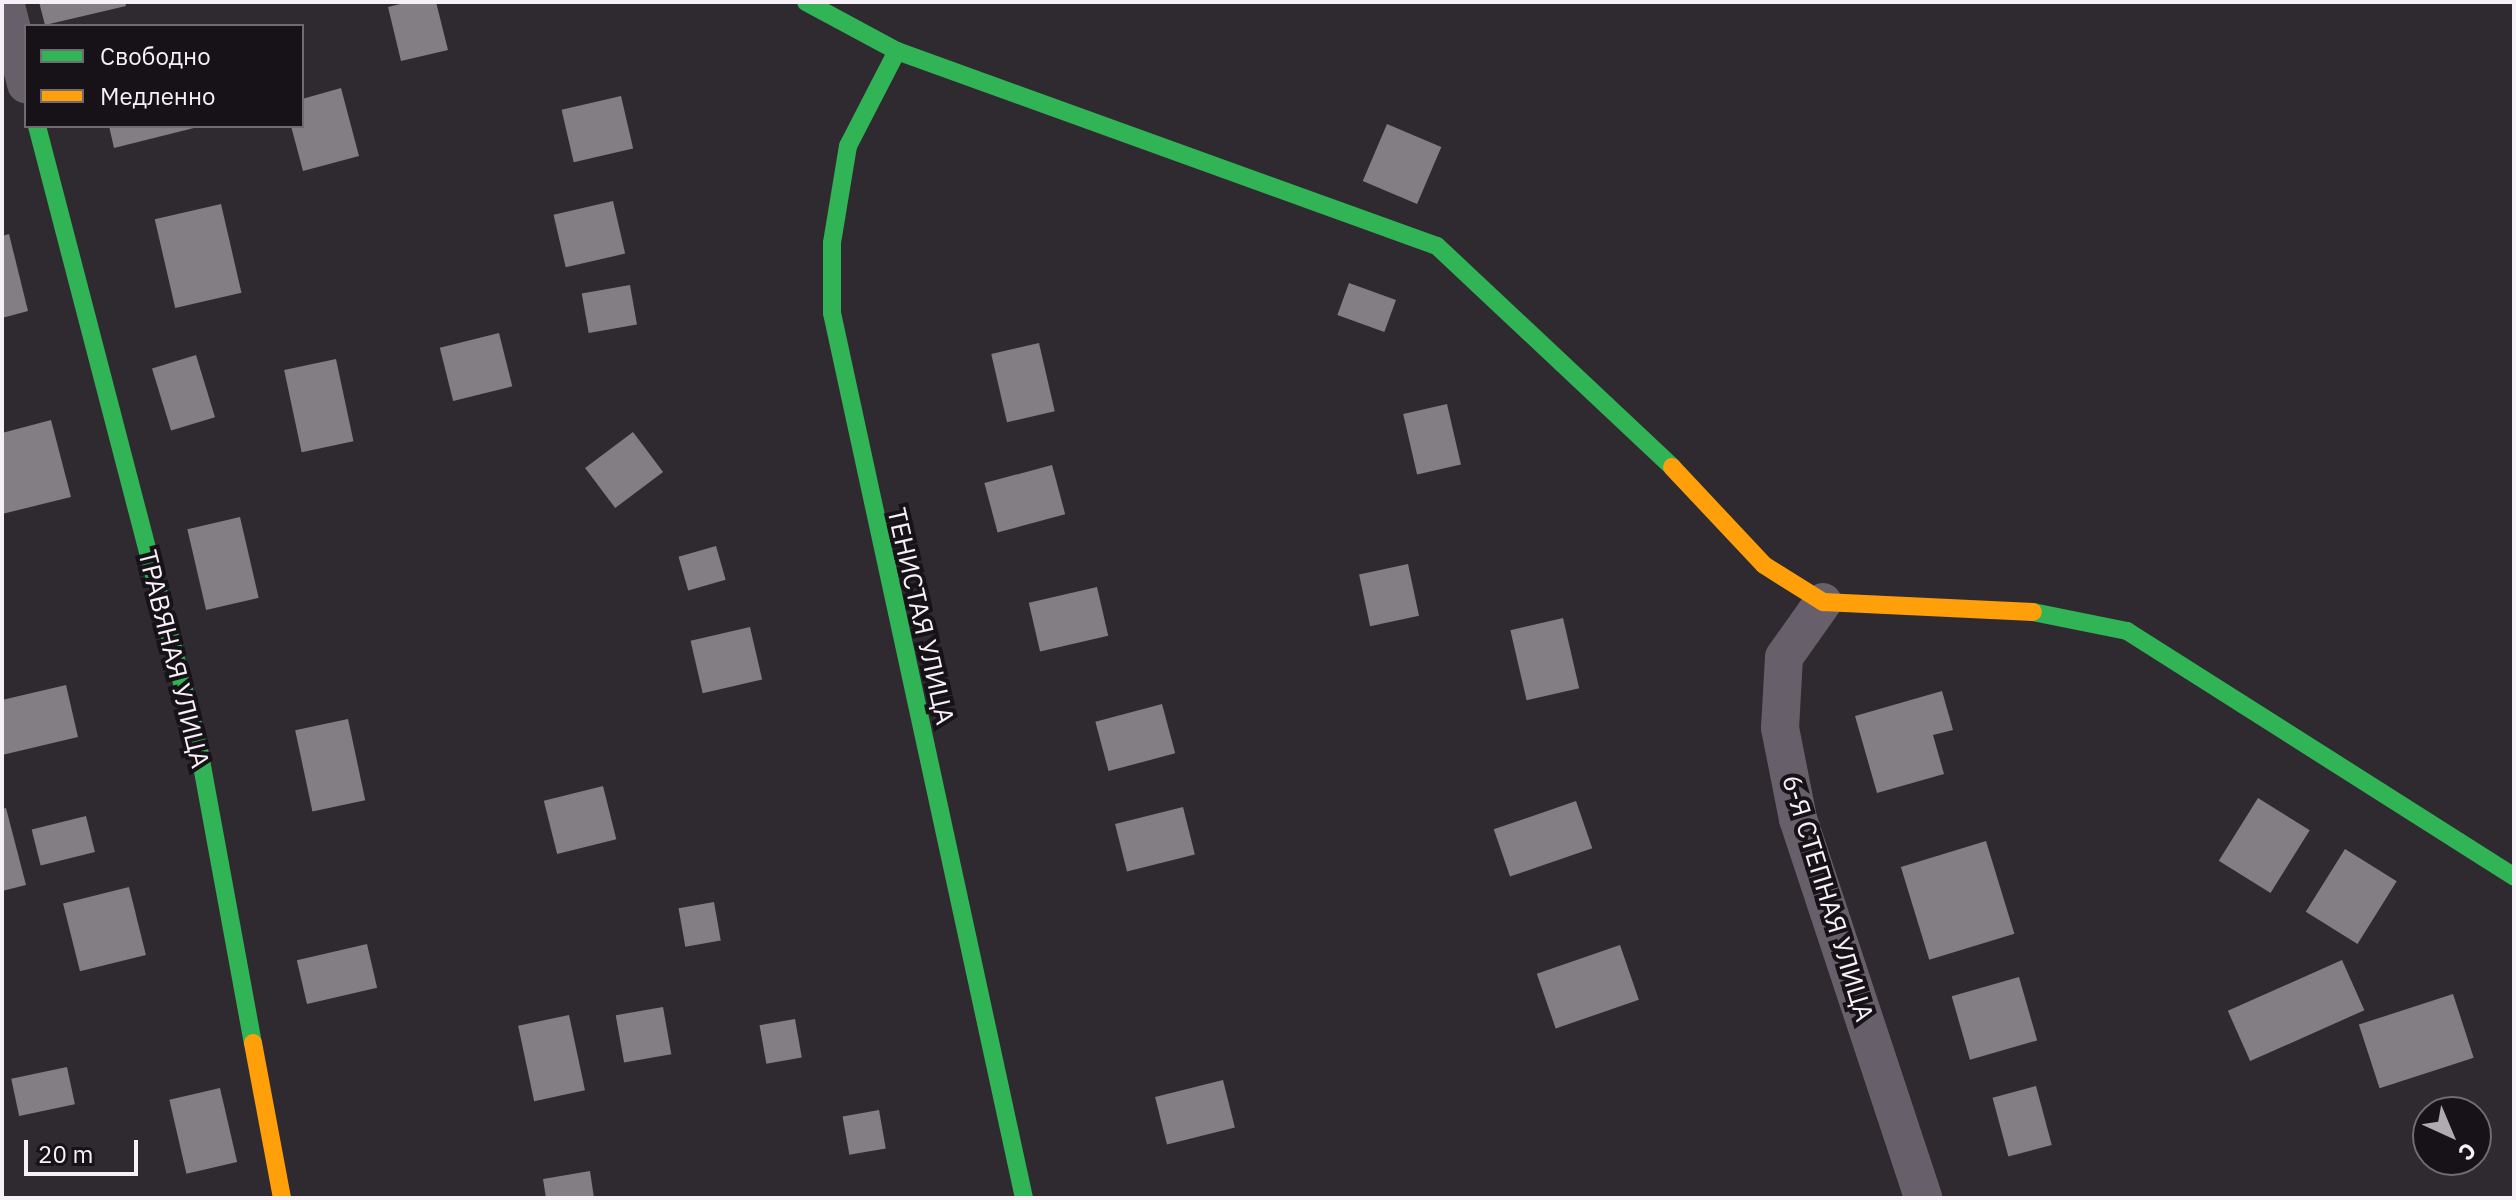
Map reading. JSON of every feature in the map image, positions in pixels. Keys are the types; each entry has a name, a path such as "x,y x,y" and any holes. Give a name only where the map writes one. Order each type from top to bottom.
{"street":[{"path":"5,2 24,76"},
{"path":"806,2 897,51 1437,246 1641,434 1764,565 1823,602 2001,606 2127,631 2514,877"},
{"name":"ТЕНИСТАЯ УЛИЦА","path":"897,51 848,146 832,243 832,313 1024,1198"},
{"name":"ТРАВЯНАЯ УЛИЦА","path":"38,128 198,744 282,1198"},
{"name":"6-Я СТЕПНАЯ УЛИЦА","path":"1823,602 1784,657 1780,728 1798,819 1923,1198"}],"building":[{"path":"39,2 125,2 126,6 49,24 45,24"},
{"path":"408,2 436,2 448,50 401,61 388,7"},
{"path":"341,88 359,156 303,171 292,128 304,128 304,98"},
{"path":"621,96 633,149 574,162 562,110"},
{"path":"1387,124 1441,147 1417,204 1363,181"},
{"path":"109,128 194,128 114,148"},
{"path":"613,201 625,254 566,267 554,215"},
{"path":"221,204 241,293 175,308 155,219"},
{"path":"9,234 28,311 2,318 2,236"},
{"path":"1349,283 1396,300 1384,332 1337,315"},
{"path":"630,285 637,324 589,333 582,294"},
{"path":"499,333 512,386 453,401 440,348"},
{"path":"1039,343 1055,411 1007,422 991,354"},
{"path":"196,355 215,417 171,431 152,368"},
{"path":"336,359 353,441 302,452 284,370"},
{"path":"1447,404 1461,464 1417,475 1403,414"},
{"path":"51,420 71,497 2,514 2,433"},
{"path":"633,432 663,472 615,508 585,468"},
{"path":"1052,465 1065,514 998,532 984,483"},
{"path":"240,517 259,598 206,610 187,529"},
{"path":"716,546 726,580 688,590 679,557"},
{"path":"1408,564 1419,616 1370,626 1359,574"},
{"path":"1097,587 1108,636 1040,651 1029,603"},
{"path":"1563,618 1579,688 1527,700 1510,630"},
{"path":"750,627 762,680 703,693 691,641"},
{"path":"66,685 78,737 2,755 2,700"},
{"path":"1942,691 1953,730 1933,735 1944,774 1877,793 1855,716"},
{"path":"1162,704 1175,753 1109,771 1095,722"},
{"path":"348,719 365,800 312,811 295,730"},
{"path":"603,786 616,839 557,854 544,801"},
{"path":"2258,798 2310,830 2271,893 2219,861"},
{"path":"1576,801 1592,848 1510,877 1494,829"},
{"path":"1183,807 1195,855 1127,871 1115,824"},
{"path":"6,808 26,885 2,891 2,809"},
{"path":"86,816 95,852 41,865 32,830"},
{"path":"1986,841 2014,934 1929,960 1901,867"},
{"path":"2345,849 2397,881 2358,944 2306,912"},
{"path":"129,887 146,955 80,971 63,903"},
{"path":"714,902 721,940 685,947 679,908"},
{"path":"367,944 377,988 307,1004 297,960"},
{"path":"1620,945 1639,1000 1556,1028 1537,974"},
{"path":"2342,960 2364,1010 2250,1061 2228,1011"},
{"path":"2019,977 2037,1040 1970,1060 1952,996"},
{"path":"2453,994 2474,1058 2380,1088 2359,1025"},
{"path":"663,1007 671,1054 624,1063 616,1015"},
{"path":"569,1015 585,1090 534,1101 518,1026"},
{"path":"795,1019 802,1057 766,1064 760,1025"},
{"path":"67,1067 75,1104 19,1116 11,1079"},
{"path":"1223,1080 1235,1128 1167,1144 1155,1097"},
{"path":"2036,1086 2052,1145 2008,1157 1993,1098"},
{"path":"220,1088 237,1162 186,1174 169,1100"},
{"path":"879,1110 886,1148 849,1155 843,1116"},
{"path":"590,1171 594,1198 546,1198 543,1179"}],"traffic: fast":[{"path":"806,2 897,51 1437,246 1672,467"},
{"path":"897,51 848,146 832,243 832,313 1024,1198"},
{"path":"38,128 198,744 253,1043"},
{"path":"2033,612 2127,631 2514,877"}],"traffic: slow":[{"path":"1672,467 1764,565 1823,602 2033,612"},
{"path":"253,1043 282,1198"}]}
